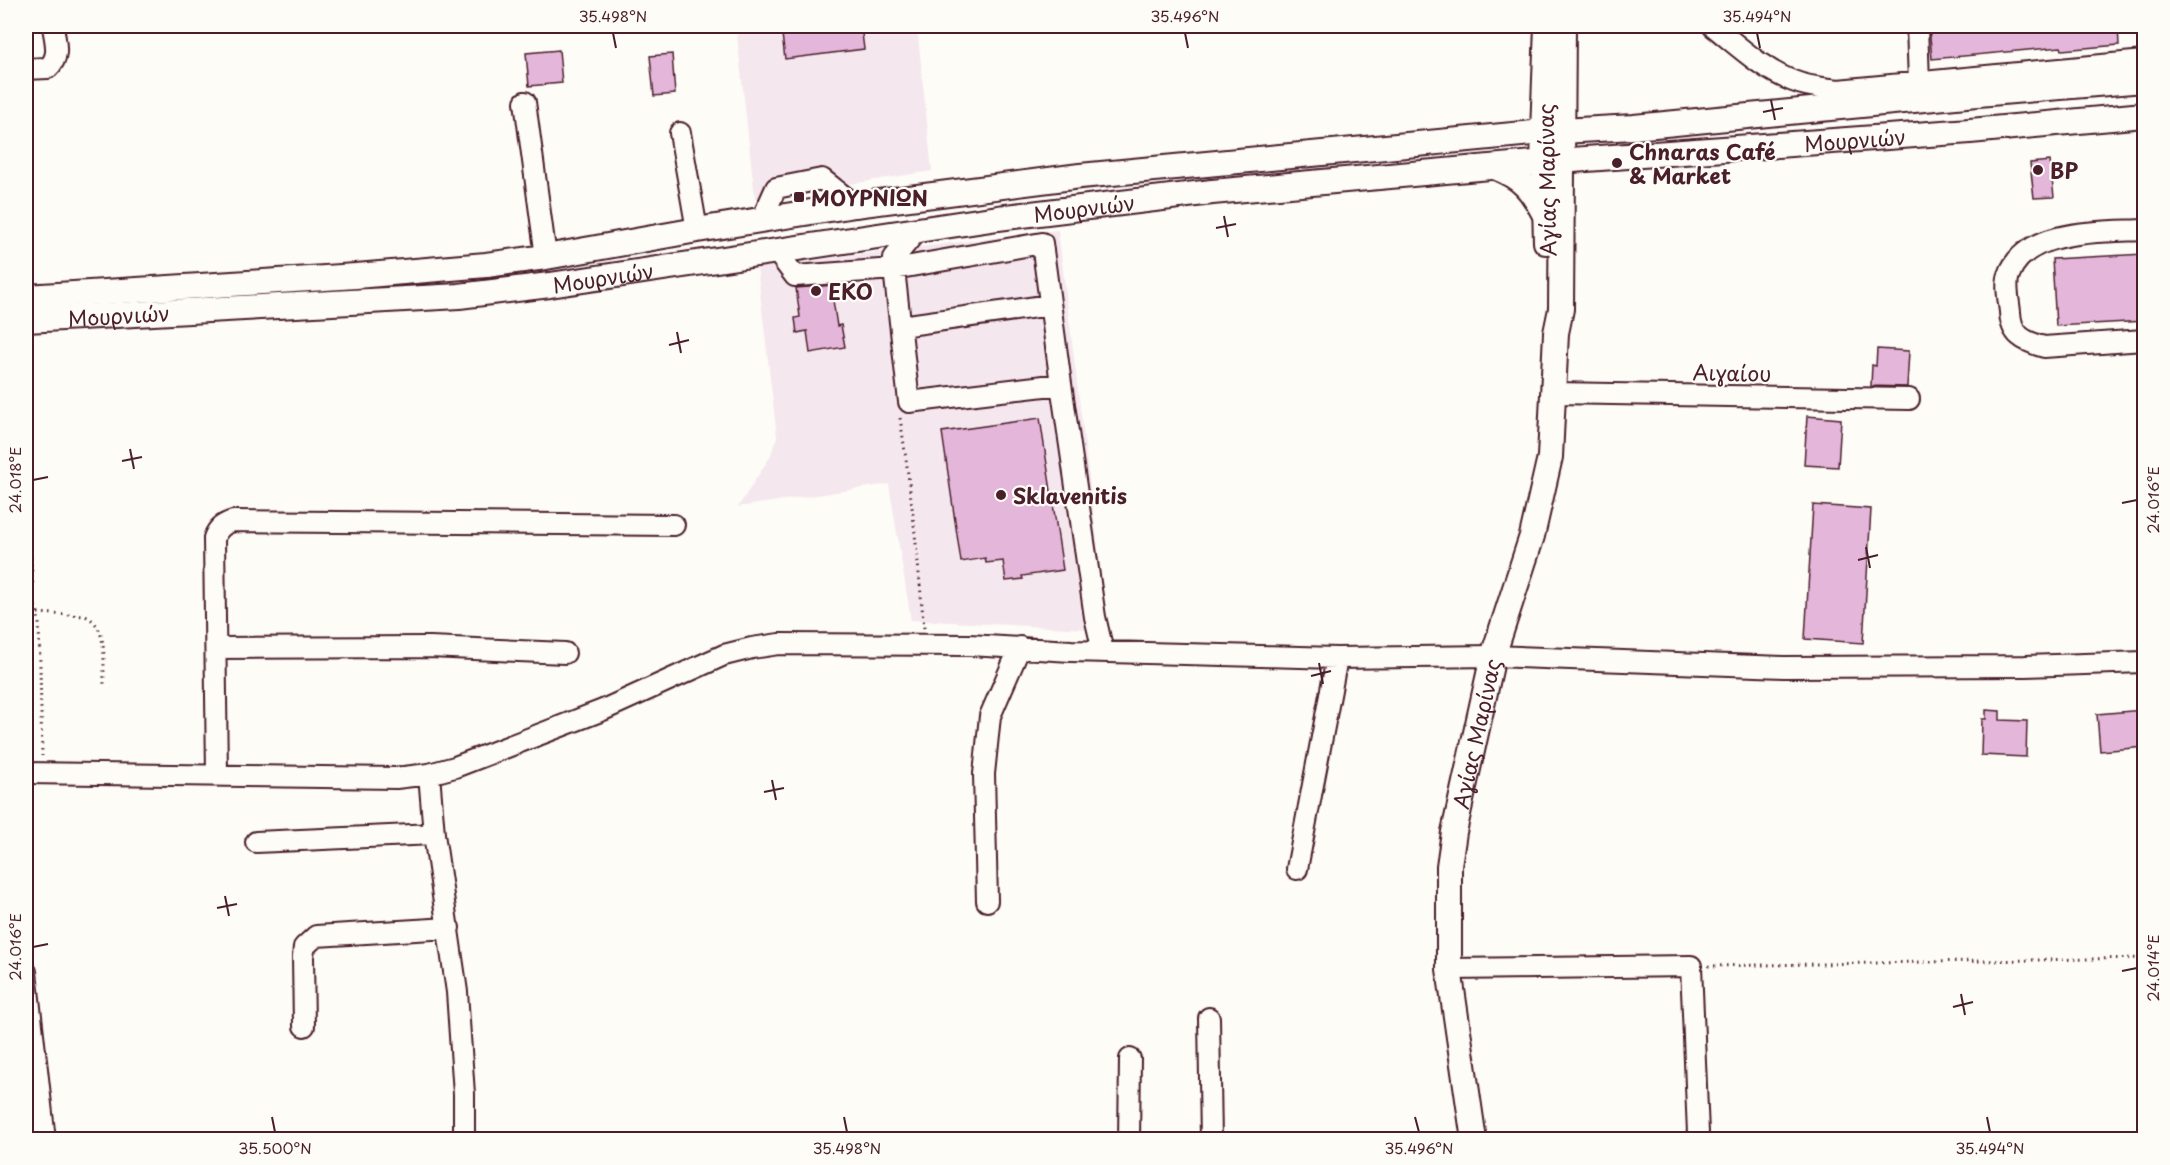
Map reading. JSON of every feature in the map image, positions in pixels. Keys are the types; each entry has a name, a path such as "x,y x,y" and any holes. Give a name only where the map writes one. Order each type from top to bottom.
{"main road":[{"name":"Αγίας Μαρίνας","path":"1474,1140 1449,969 1449,866 1454,832 1493,656 1532,536 1550,457 1556,333 1561,309 1554,217 1553,84 1547,26"},
{"name":"Αγίας Μαρίνας","path":"1553,84 1563,26"},
{"name":"Μουρνιών","path":"26,297 356,276 486,265 855,205 1080,176 2145,80"},
{"path":"1494,137 1514,129 1526,118 1553,84 1577,114 1590,123 1607,129"},
{"name":"Μουρνιών","path":"26,320 459,296 777,252 918,229 1154,199 1495,166 1970,131 2145,115"},
{"path":"1495,166 1524,182 1554,217 1582,175 1615,158"}],"street":[{"path":"26,69 48,68 54,62 57,56 53,26"},
{"path":"1713,26 1772,71 1793,81 1838,90 2145,61"},
{"path":"1917,26 1919,82"},
{"path":"525,102 546,257"},
{"path":"680,132 697,230"},
{"path":"762,219 776,188 822,179 855,205"},
{"path":"918,229 894,258 909,402 1061,384"},
{"path":"2145,230 2083,233 2051,240 2028,250 2016,261 2008,277 2010,324 2019,336 2030,343 2044,347 2145,340"},
{"path":"777,252 795,276 894,269 1042,243 1095,617 1102,651"},
{"path":"901,326 1050,305"},
{"name":"Αιγαίου","path":"1554,393 1909,399"},
{"path":"217,774 214,538 218,529 233,521 674,525"},
{"path":"34,773 396,778 429,774 455,767 603,710 724,656 752,648 779,644 925,644 1337,658 1493,656 1783,667 2014,666 2145,662"},
{"path":"216,648 430,647 565,653"},
{"path":"987,901 984,774 990,716 1020,647"},
{"path":"1297,868 1337,658"},
{"path":"429,774 434,834 458,992 464,1094 464,1140"},
{"path":"256,843 434,834"},
{"path":"304,1026 304,947 316,936 449,928"},
{"path":"1449,969 1691,966 1698,1133 1695,1140"},
{"path":"26,972 45,1140"},
{"path":"1209,1018 1211,1140"},
{"path":"1129,1140 1130,1059"}],"path":[{"path":"909,402 900,415 913,504 925,644"},
{"path":"26,492 34,600 38,613 34,773"},
{"path":"38,613 85,616 91,619 102,636 104,684"},
{"path":"1691,966 2145,958"}],"shaded area":[{"path":"736,26 917,26 932,171 755,199"},
{"path":"1058,230 1108,630 911,620 889,484 738,507 770,457 777,437 757,267"}],"building":[{"path":"781,26 861,26 864,49 785,59"},
{"path":"1929,26 1942,26 1942,28 2118,26 2119,45 2062,50 2061,47 1932,59"},
{"path":"559,50 562,83 529,86 526,53"},
{"path":"672,54 675,94 654,96 650,56"},
{"path":"2050,161 2054,197 2034,198 2030,163"},
{"path":"2145,254 2145,321 2056,326 2052,259"},
{"path":"834,285 837,300 833,300 837,326 841,325 845,347 810,353 807,331 797,333 795,318 800,317 796,288"},
{"path":"1877,349 1909,351 1907,387 1871,386 1872,365 1876,366"},
{"path":"1807,416 1841,419 1838,467 1804,465"},
{"name":"Sklavenitis","path":"1040,418 1063,570 1022,576 1023,579 1006,581 1003,561 986,563 985,558 961,562 942,432"},
{"path":"1813,505 1871,509 1863,643 1805,639"},
{"path":"1986,710 2000,711 2000,720 2027,721 2026,757 1981,755 1982,719 1986,719"},
{"path":"2143,710 2145,747 2100,751 2097,714"}],"place":[{"name":"Chnaras Café & Market","path":"1617,163"},
{"name":"BP","path":"2038,170"},
{"name":"ΜΟΥΡΝΙΩΝ","path":"799,197"},
{"name":"EKO","path":"816,291"},
{"name":"Sklavenitis","path":"1001,495"}]}
